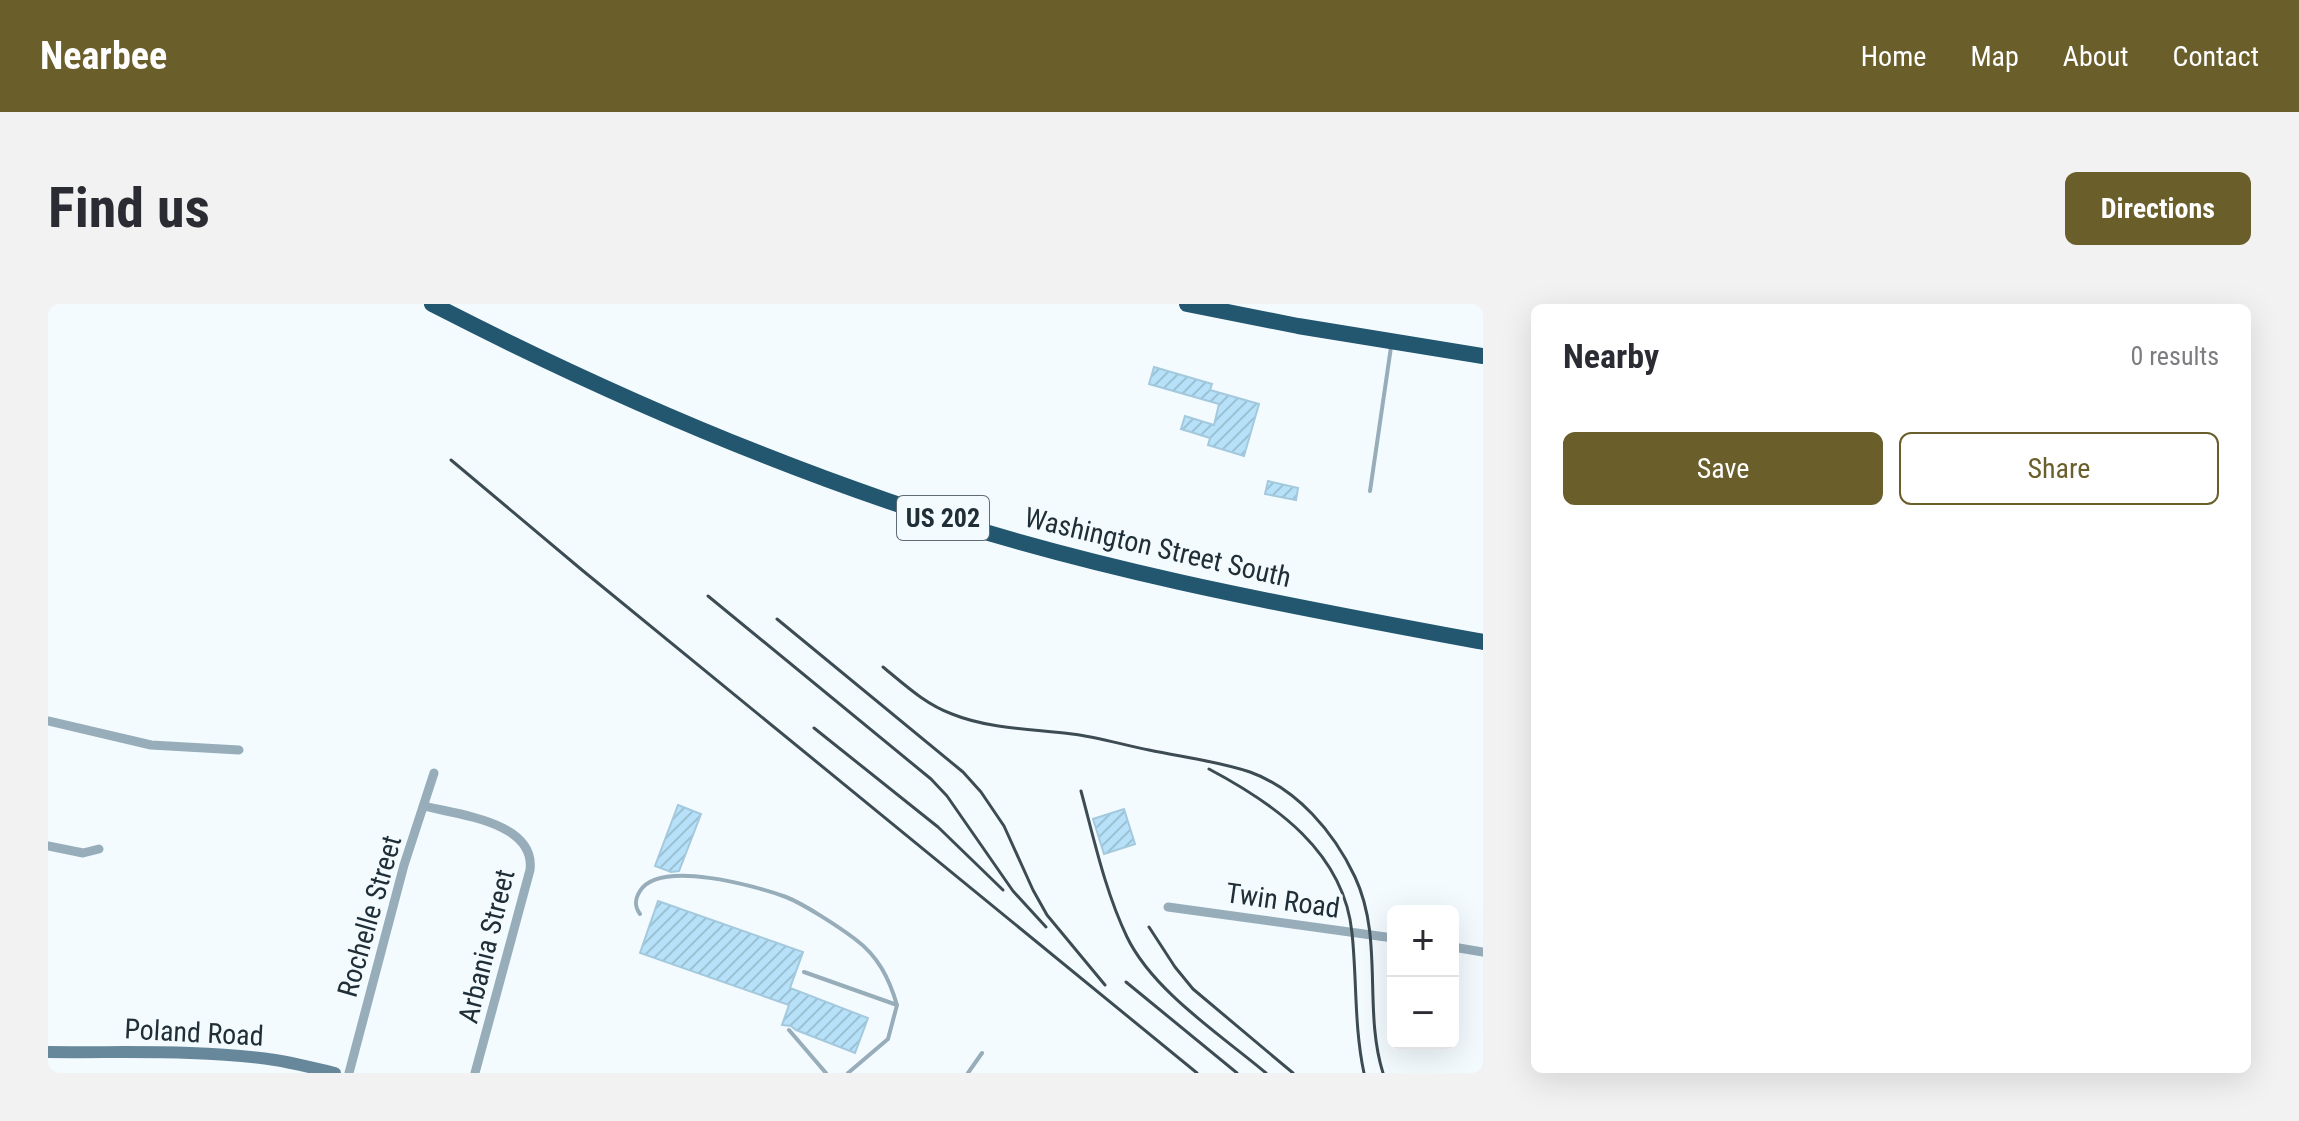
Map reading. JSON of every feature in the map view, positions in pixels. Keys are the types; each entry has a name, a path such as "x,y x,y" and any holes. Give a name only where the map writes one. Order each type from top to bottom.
{"highway":[{"name":"Washington Street South","path":"432,304 573,375 655,411 890,502 1059,553 1142,574 1309,610 1483,642"},
{"path":"1187,304 1298,326 1483,356"}],"street":[{"path":"48,721 151,745 239,750"},
{"name":"Rochelle Street","path":"349,1073 404,865 434,773"},
{"name":"Arbania Street","path":"424,806 506,829 523,842 530,855 530,870 475,1073"},
{"path":"48,846 83,853 99,849"},
{"name":"Twin Road","path":"1168,907 1387,937"},
{"path":"1459,948 1483,952"},
{"name":"Poland Road","path":"48,1052 148,1051 230,1056 276,1060 335,1073"}],"lane":[{"path":"1370,491 1392,341"},
{"path":"640,914 636,908 636,898 644,885 669,875 702,876 788,898 857,940 887,973 897,1005 888,1039 848,1073"},
{"path":"804,972 897,1005"},
{"path":"789,1030 826,1073"},
{"path":"968,1073 982,1053"}],"building":[{"path":"1154,367 1212,384 1210,390 1259,404 1244,456 1208,445 1210,438 1181,429 1185,416 1214,425 1219,404 1149,384"},
{"path":"1268,481 1298,488 1296,500 1265,494"},
{"path":"678,805 701,814 679,871 671,872 655,866"},
{"path":"1124,809 1135,844 1104,854 1093,819"},
{"path":"658,901 803,952 790,988 868,1018 855,1053 782,1025 789,1005 640,953"}],"railway":[{"path":"451,460 1197,1073"},
{"path":"708,596 931,779 947,796 1013,891 1046,927"},
{"path":"777,619 963,772 981,792 1004,826 1047,915 1105,985"},
{"path":"883,667 924,699 966,719 996,726 1082,735 1225,765 1267,780 1298,801 1336,844 1355,877 1364,901 1371,949 1374,1024 1383,1073"},
{"path":"814,728 938,827 1003,890"},
{"path":"1209,769 1281,815 1321,855 1336,878 1352,933 1364,1073"},
{"path":"1081,791 1112,902 1139,957 1153,976 1189,1011 1266,1073"},
{"path":"1149,927 1193,989 1293,1073"},
{"path":"1126,982 1237,1073"}]}
